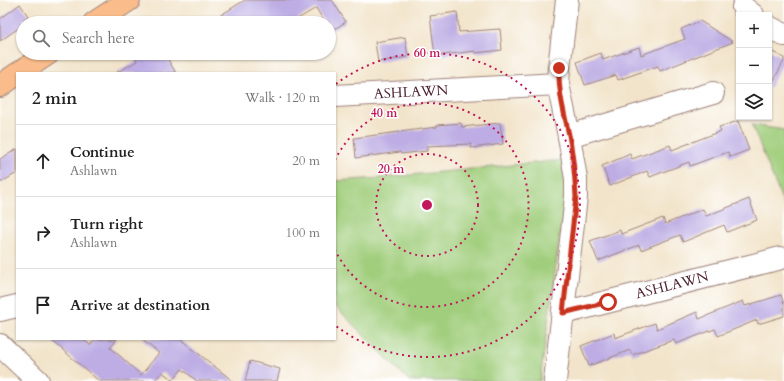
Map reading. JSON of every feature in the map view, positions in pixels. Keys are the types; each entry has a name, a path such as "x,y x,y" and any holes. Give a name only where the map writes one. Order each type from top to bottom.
{"main road":[{"path":"105,16 129,0"},
{"path":"21,72 39,60"},
{"path":"0,86 16,75"}],"street":[{"path":"555,381 576,197 576,179 558,84 567,0"},
{"path":"772,29 784,35"},
{"name":"ASHLAWN","path":"336,96 558,84"},
{"path":"569,136 713,93"},
{"name":"ASHLAWN","path":"563,313 781,258"},
{"path":"0,310 16,306"},
{"path":"0,345 38,381"}],"green space":[{"path":"752,125 784,130 784,205"},
{"path":"563,160 566,191 540,381 409,381 336,307 336,181 381,178"}],"building":[{"path":"245,0 332,0 346,22 336,28 336,16 321,16 316,8 303,16 219,16"},
{"path":"20,4 28,16 16,16 16,30 0,41 0,19"},
{"path":"457,12 459,32 500,29 502,50 475,53 475,51 435,56 430,16"},
{"path":"700,21 733,42 660,71 658,66 618,80 616,75 585,85 577,62 601,53 603,60 639,47 641,55 685,39 681,29"},
{"path":"405,37 408,57 378,62 375,42"},
{"path":"772,52 784,58 784,61 772,83"},
{"path":"168,60 175,72 118,72 137,61"},
{"path":"738,121 749,150 730,157 728,152 690,166 689,162 650,177 647,171 610,186 602,166 630,154 632,159 670,145 672,150 721,131 719,127"},
{"path":"461,123 462,127 500,123 503,144 471,148 471,144 427,146 427,151 401,154 400,152 356,158 354,138 437,127 437,125"},
{"path":"16,150 16,174 0,183 0,159"},
{"path":"749,199 757,220 727,232 724,225 683,242 680,235 641,250 639,245 598,261 590,241 620,230 621,234 663,218 665,224 703,209 706,216"},
{"path":"781,295 784,304 784,316 758,324 757,320 718,336 715,329 676,344 674,340 632,355 630,350 589,366 581,346 614,333 615,338 655,323 657,329 697,312 699,319 743,301 745,306"},
{"path":"51,340 84,340 90,345 94,340 116,340 110,347 141,375 159,353 142,340 181,340 233,381 197,381 182,369 173,380 162,372 154,381 99,381"},
{"path":"250,361 280,369 277,381 245,381"}],"route":[{"path":"559,68 558,84 576,179 573,231 563,313 608,302"}]}
